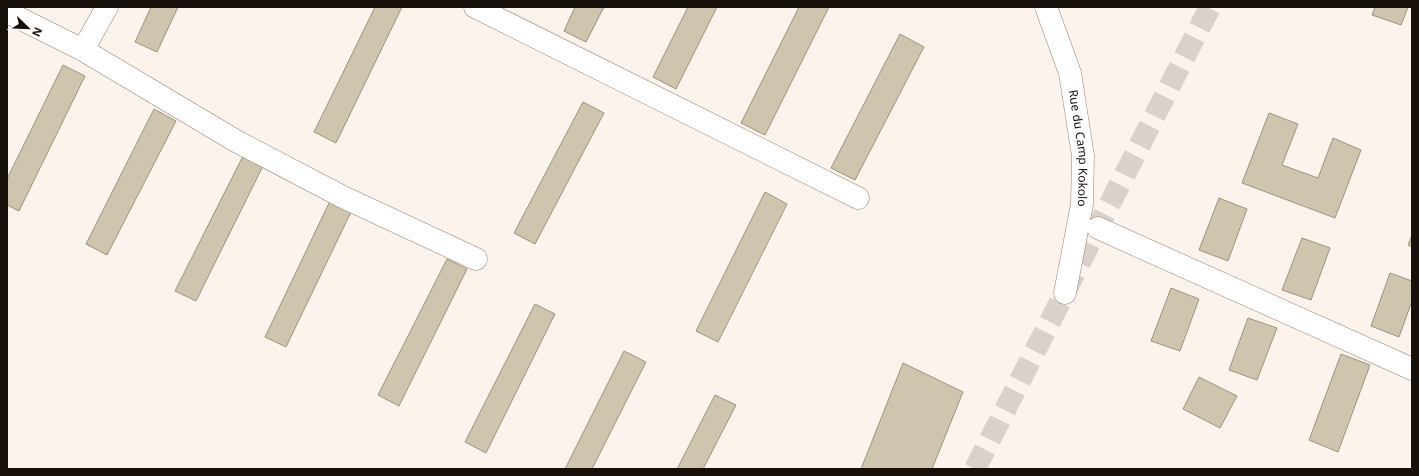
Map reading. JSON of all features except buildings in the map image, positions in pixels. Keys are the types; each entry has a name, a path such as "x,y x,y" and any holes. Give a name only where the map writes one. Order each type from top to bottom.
{"street":[{"path":"83,50 107,7"},
{"path":"475,7 858,198"},
{"name":"Rue du Camp Kokolo","path":"1046,7 1070,73 1083,156 1082,204 1065,293"},
{"path":"7,12 83,50 236,141 343,197 476,259"},
{"path":"1098,228 1412,369"}],"tunnel":[{"path":"975,469 1210,7"}]}
